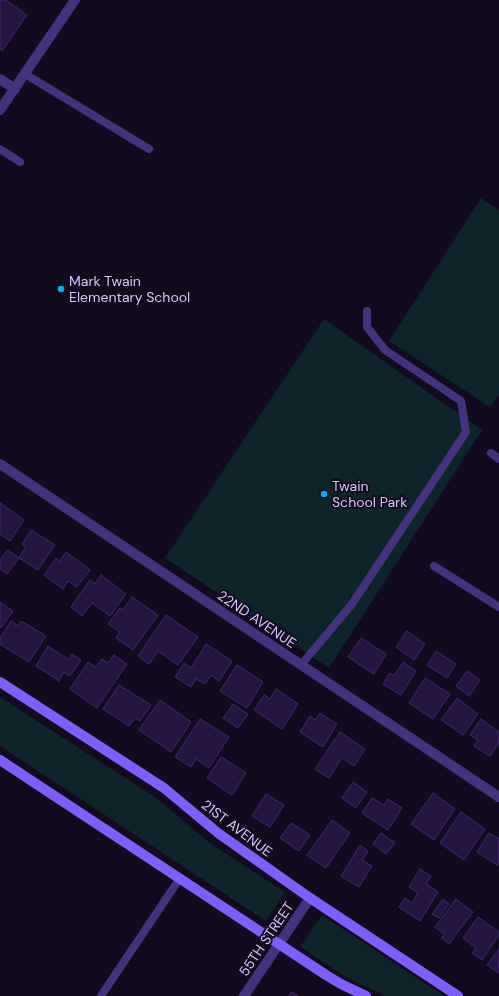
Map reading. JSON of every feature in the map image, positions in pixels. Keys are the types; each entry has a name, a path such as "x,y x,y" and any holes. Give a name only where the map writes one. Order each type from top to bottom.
{"street":[{"path":"0,110 75,0"},
{"path":"0,79 15,89"},
{"name":"22ND AVENUE","path":"0,464 499,797"},
{"name":"21ST AVENUE","path":"0,682 164,788 218,833 310,898 458,996"},
{"path":"0,760 326,975 366,996"},
{"name":"55TH STREET","path":"244,996 310,898"}],"lane":[{"path":"25,74 149,149"},
{"path":"0,149 20,162"},
{"path":"301,665 352,604 466,432 462,401 385,350 367,327 367,311"},
{"path":"491,453 499,459"},
{"path":"434,566 499,607"},
{"path":"101,996 180,878"}],"green space":[{"path":"481,198 499,210 499,395 490,407 389,341"},
{"name":"Twain School Park","path":"324,319 482,430 329,668 165,558"},
{"path":"0,697 155,797 211,844 285,892 266,921 0,746"},
{"path":"322,915 444,996 384,996 347,978 300,947"}],"building":[{"path":"0,0 6,0 27,15 2,51 0,49"},
{"path":"0,503 24,520 10,541 0,534"},
{"path":"31,530 55,545 38,570 19,558 26,546 22,544"},
{"path":"8,550 19,558 7,574 0,569 0,560"},
{"path":"66,552 90,570 77,587 68,581 63,589 44,575 56,558 60,561"},
{"path":"101,575 126,594 110,616 92,603 82,616 71,607 90,580 95,584"},
{"path":"132,597 158,615 133,650 116,638 120,632 108,624 120,608 123,610"},
{"path":"0,602 13,611 1,628 0,627"},
{"path":"166,615 198,637 178,665 158,651 149,664 138,656"},
{"path":"11,621 18,626 21,621 46,636 29,662 0,644 0,638"},
{"path":"407,631 425,644 414,660 396,647"},
{"path":"361,638 386,654 374,674 348,657"},
{"path":"206,644 232,661 219,681 211,675 205,684 196,679 191,687 175,677 184,663 191,668"},
{"path":"48,646 69,660 72,654 81,660 70,676 64,672 59,681 36,666"},
{"path":"436,651 456,664 447,678 427,665"},
{"path":"114,655 127,664 97,708 70,689 88,662 96,667 102,659 108,663"},
{"path":"403,662 416,671 401,695 383,684 390,673 394,676"},
{"path":"237,665 263,682 247,708 220,691"},
{"path":"467,671 480,680 469,696 456,686"},
{"path":"425,678 450,694 433,719 409,703"},
{"path":"119,685 151,705 140,721 135,718 129,726 103,709"},
{"path":"276,689 298,704 282,729 254,710 264,695 270,699"},
{"path":"457,698 478,714 463,735 441,720"},
{"path":"160,700 191,722 171,752 139,730"},
{"path":"233,704 248,714 238,728 223,718"},
{"path":"320,713 337,724 323,747 300,732 310,716 315,720"},
{"path":"200,719 229,737 209,768 196,759 191,767 175,757"},
{"path":"481,719 499,732 499,743 490,756 474,746 478,740 470,735"},
{"path":"340,732 365,749 354,766 342,758 329,778 315,769"},
{"path":"221,757 246,773 232,795 207,778"},
{"path":"353,782 367,792 356,808 342,798"},
{"path":"433,793 455,809 434,840 411,824"},
{"path":"266,794 284,805 270,827 252,816"},
{"path":"372,798 384,805 388,799 402,808 388,830 362,813"},
{"path":"461,812 485,829 464,860 440,843"},
{"path":"332,820 350,833 326,868 307,855"},
{"path":"291,823 310,835 299,851 280,838"},
{"path":"381,833 395,843 386,854 373,844"},
{"path":"489,833 499,839 499,862 497,865 477,852"},
{"path":"360,845 368,851 362,860 372,866 359,887 341,876"},
{"path":"420,869 431,876 426,884 438,892 420,921 399,907 405,898 412,903 418,893 409,887"},
{"path":"443,899 449,904 439,918 432,914"},
{"path":"456,899 473,912 449,944 442,938 444,934 435,927"},
{"path":"478,917 499,932 499,935 482,960 472,953 476,948 463,938"},
{"path":"499,949 499,973 487,965"},
{"path":"292,992 298,996 289,996"}],"place":[{"name":"Mark Twain Elementary School","path":"61,289"},
{"name":"Twain School Park","path":"324,494"}]}
